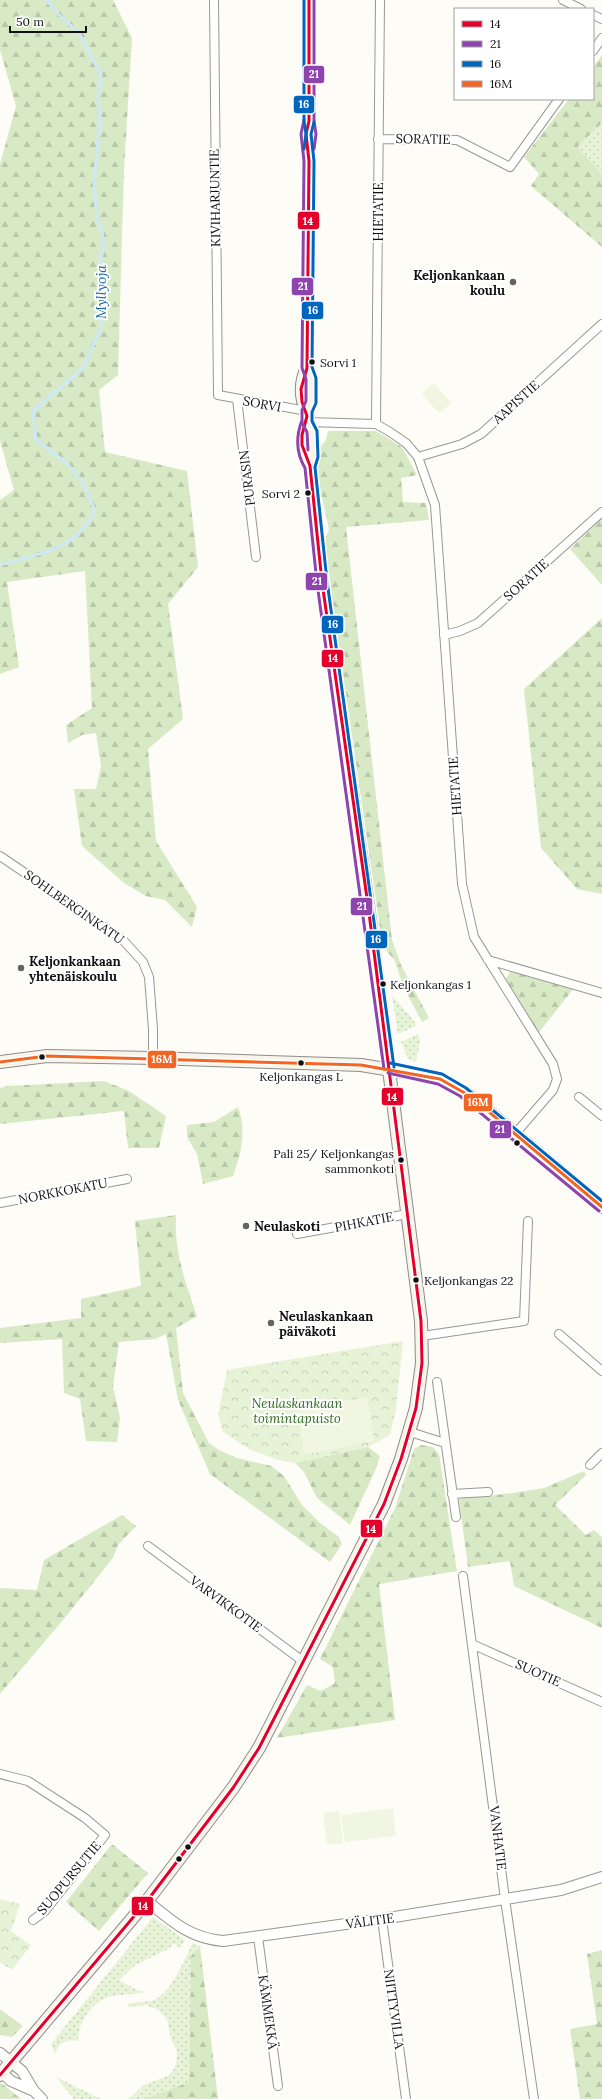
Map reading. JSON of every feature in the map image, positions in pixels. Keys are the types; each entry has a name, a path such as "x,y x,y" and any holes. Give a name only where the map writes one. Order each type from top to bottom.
{"main road":[{"path":"1,2073 12,2062 147,1901 233,1788 259,1748 384,1504 410,1432 422,1363 422,1336 408,1214 368,905 322,582 310,466 313,457 312,431 302,402 302,378 307,368 309,148 311,134 309,121 309,0"},
{"path":"0,1062 47,1056 361,1065 389,1068 440,1079 470,1096 602,1207"}],"street":[{"name":"KIVIHARJUNTIE","path":"214,0 218,395"},
{"name":"HIETATIE","path":"380,0 376,424 406,443 418,457 435,505 462,884 474,937 553,1064 557,1079 553,1090 515,1134"},
{"path":"563,0 579,8"},
{"path":"594,50 602,38"},
{"name":"SORATIE","path":"378,139 457,140 510,167 558,100"},
{"name":"AAPISTIE","path":"418,457 462,444 481,434 602,324"},
{"name":"SORVI","path":"218,395 307,416"},
{"name":"PURASIN","path":"237,399 256,557"},
{"path":"307,416 376,424"},
{"name":"SORATIE","path":"444,635 460,632 478,623 602,512"},
{"name":"SOHLBERGINKATU","path":"0,856 122,939 143,962 149,977 153,1029 153,1058"},
{"path":"488,960 602,993"},
{"path":"579,1097 602,1116"},
{"name":"NORKKOKATU","path":"0,1203 127,1179"},
{"name":"PIHKATIE","path":"297,1234 408,1214"},
{"path":"422,1336 524,1321 528,1221"},
{"path":"559,1334 602,1371"},
{"path":"437,1382 456,1517"},
{"path":"410,1432 445,1443"},
{"path":"590,1465 602,1453"},
{"path":"452,1494 488,1492"},
{"name":"VARVIKKOTIE","path":"148,1546 304,1662"},
{"name":"VANHATIE","path":"463,1576 474,1645 505,1900 534,2099"},
{"name":"SUOTIE","path":"474,1645 602,1702"},
{"name":"SUOPURSUTIE","path":"0,1774 28,1781 85,1818 105,1835 45,1911 33,1920"},
{"name":"VÄLITIE","path":"147,1901 186,1932 206,1940 222,1942 505,1900 561,1890 602,1877"},
{"name":"NIITTYVILLA","path":"382,1919 406,2099"},
{"name":"KÄMMEKKÄ","path":"258,1937 278,2086"},
{"path":"0,2053 22,2071 34,2091 42,2099"},
{"path":"1,2073 10,2081 34,2091"}],"green space":[{"path":"0,0 113,0 132,38 124,169 118,375 99,390 105,452 187,471 198,567 168,604 183,719 148,749 156,841 197,907 192,927 165,900 146,896 124,883 82,846 74,789 96,789 101,766 96,733 82,735 68,743 66,725 92,708 85,571 7,582 19,667 0,674 0,500 14,490 0,441 0,164 16,106 0,50"},
{"path":"602,55 602,123 577,147 602,174 602,247 531,186 539,174 524,157 568,100 594,100 594,66"},
{"path":"602,123 602,174 577,147"},
{"path":"434,383 451,403 439,413 422,394"},
{"path":"328,431 376,431 402,447 417,475 401,478 403,502 426,503 429,520 346,527 392,940 401,965 429,1018 422,1022 404,988 394,959 387,952 381,935 324,543 329,529 319,484 317,448 320,447 326,440"},
{"path":"602,519 602,585 570,549"},
{"path":"602,618 602,894 577,889 541,848 524,689"},
{"path":"511,970 574,988 537,1035 504,982"},
{"path":"392,995 414,1021 416,1026 398,1034"},
{"path":"418,1034 420,1041 416,1062 408,1059 401,1042"},
{"path":"104,1081 129,1091 166,1116 159,1148 128,1148 124,1111 0,1124 0,1088 8,1086"},
{"path":"238,1107 242,1124 242,1142 233,1176 203,1184 197,1154 187,1137 187,1125 214,1122"},
{"path":"176,1215 177,1241 181,1266 197,1316 176,1328 183,1393 209,1443 219,1450 237,1458 271,1466 284,1476 302,1505 320,1523 339,1537 342,1544 330,1562 210,1474 178,1400 166,1334 155,1339 119,1342 113,1387 120,1418 117,1442 86,1441 80,1399 64,1393 62,1339 0,1343 0,1328 81,1318 81,1299 141,1286 135,1221"},
{"name":"Neulaskankaan toimintapuisto","path":"403,1341 396,1409 390,1435 368,1447 295,1463 275,1459 249,1449 223,1432 218,1415 227,1370"},
{"path":"367,1397 374,1441 309,1454 303,1452 298,1409"},
{"path":"421,1445 433,1447 439,1454 457,1571 379,1584 395,1720 277,1738 307,1685 321,1691 335,1683 333,1667 320,1659 395,1508 414,1449"},
{"path":"368,1447 380,1456 375,1471 350,1525 317,1498 304,1472 295,1463"},
{"path":"584,1471 586,1475 555,1505 586,1535 594,1530 602,1537 602,1628 514,1586 510,1561 468,1567 459,1499 544,1488"},
{"path":"122,1515 136,1526 118,1545 113,1558 63,1620 0,1694 0,1588 37,1590 44,1560"},
{"path":"393,1808 396,1836 345,1842 341,1815"},
{"path":"339,1811 343,1843 327,1845 323,1813"},
{"path":"112,1844 148,1873 99,1931 66,1902"},
{"path":"0,1899 20,1904 11,1931 31,1945 12,1970 0,1962"},
{"path":"153,1917 185,1940 180,1948 174,1943 170,1948 134,1966 119,1980 137,1990 148,1992 108,1997 96,2004 86,2015 83,2021 80,2028 78,2041 70,2040 64,2042 55,2054 51,2044"},
{"path":"193,1943 200,1946 191,1956 189,2082 145,2099 129,2099 144,2085 170,2075 176,2065 177,2051 171,2039 167,2019 158,2010 146,2005 128,2007 127,2005 129,2003 154,2000 160,1996 172,1983"},
{"path":"200,1946 218,2099 145,2099 189,2082 191,1956"},
{"path":"602,1950 602,2099 580,2099 570,2029 597,2024 587,1954"},
{"path":"0,2009 23,2026 12,2037 0,2035"},
{"path":"56,2077 101,2099 74,2099"},
{"path":"0,2082 21,2099 0,2099"}],"waterway":[{"name":"Myllyoja","path":"0,565 41,554 66,543 86,525 95,512 85,488 73,470 57,455 36,440 33,411 83,368 100,329 102,312 100,261 104,248 102,231 97,219 94,183 100,120 98,95 101,75 79,33 55,11 47,0"}],"transit line":[{"name":"16","path":"304,0 304,121 306,134 304,149"},
{"name":"14","path":"0,2075 147,1901 233,1788 259,1748 384,1504 401,1459 416,1408 422,1363 421,1321 368,905 322,582 310,466 302,445 302,435 307,416 302,402 301,389 307,368 309,161 306,134 309,121 309,0"},
{"name":"21","path":"314,0 314,121 316,134 314,149"},
{"name":"21","path":"304,120 301,134 304,161 302,368 306,379 306,401 302,410 302,423 307,432 308,450"},
{"name":"16","path":"314,122 311,134 314,161 312,367 316,378 316,403 312,412 312,421 317,431 318,457 315,467 327,581 394,1067"},
{"name":"21","path":"302,420 298,444 300,456 305,468 317,583 384,1069"},
{"name":"16M","path":"0,1062 47,1056 361,1065 440,1079 470,1096 602,1207"},
{"name":"16","path":"390,1063 442,1074 466,1088 602,1201"},
{"name":"21","path":"388,1073 438,1084 460,1096 599,1211"}],"place":[{"name":"Keljonkankaan koulu","path":"513,282"},
{"name":"Sorvi 1","path":"312,362"},
{"name":"Sorvi 2","path":"308,493"},
{"name":"Keljonkankaan yhtenäiskoulu","path":"21,968"},
{"name":"Keljonkangas 1","path":"383,984"},
{"name":"Keljonkangas L","path":"301,1063"},
{"name":"Pali 25/ Keljonkangas sammonkoti","path":"401,1160"},
{"name":"Neulaskoti","path":"246,1226"},
{"name":"Keljonkangas 22","path":"416,1280"},
{"name":"Neulaskankaan päiväkoti","path":"271,1323"}]}
